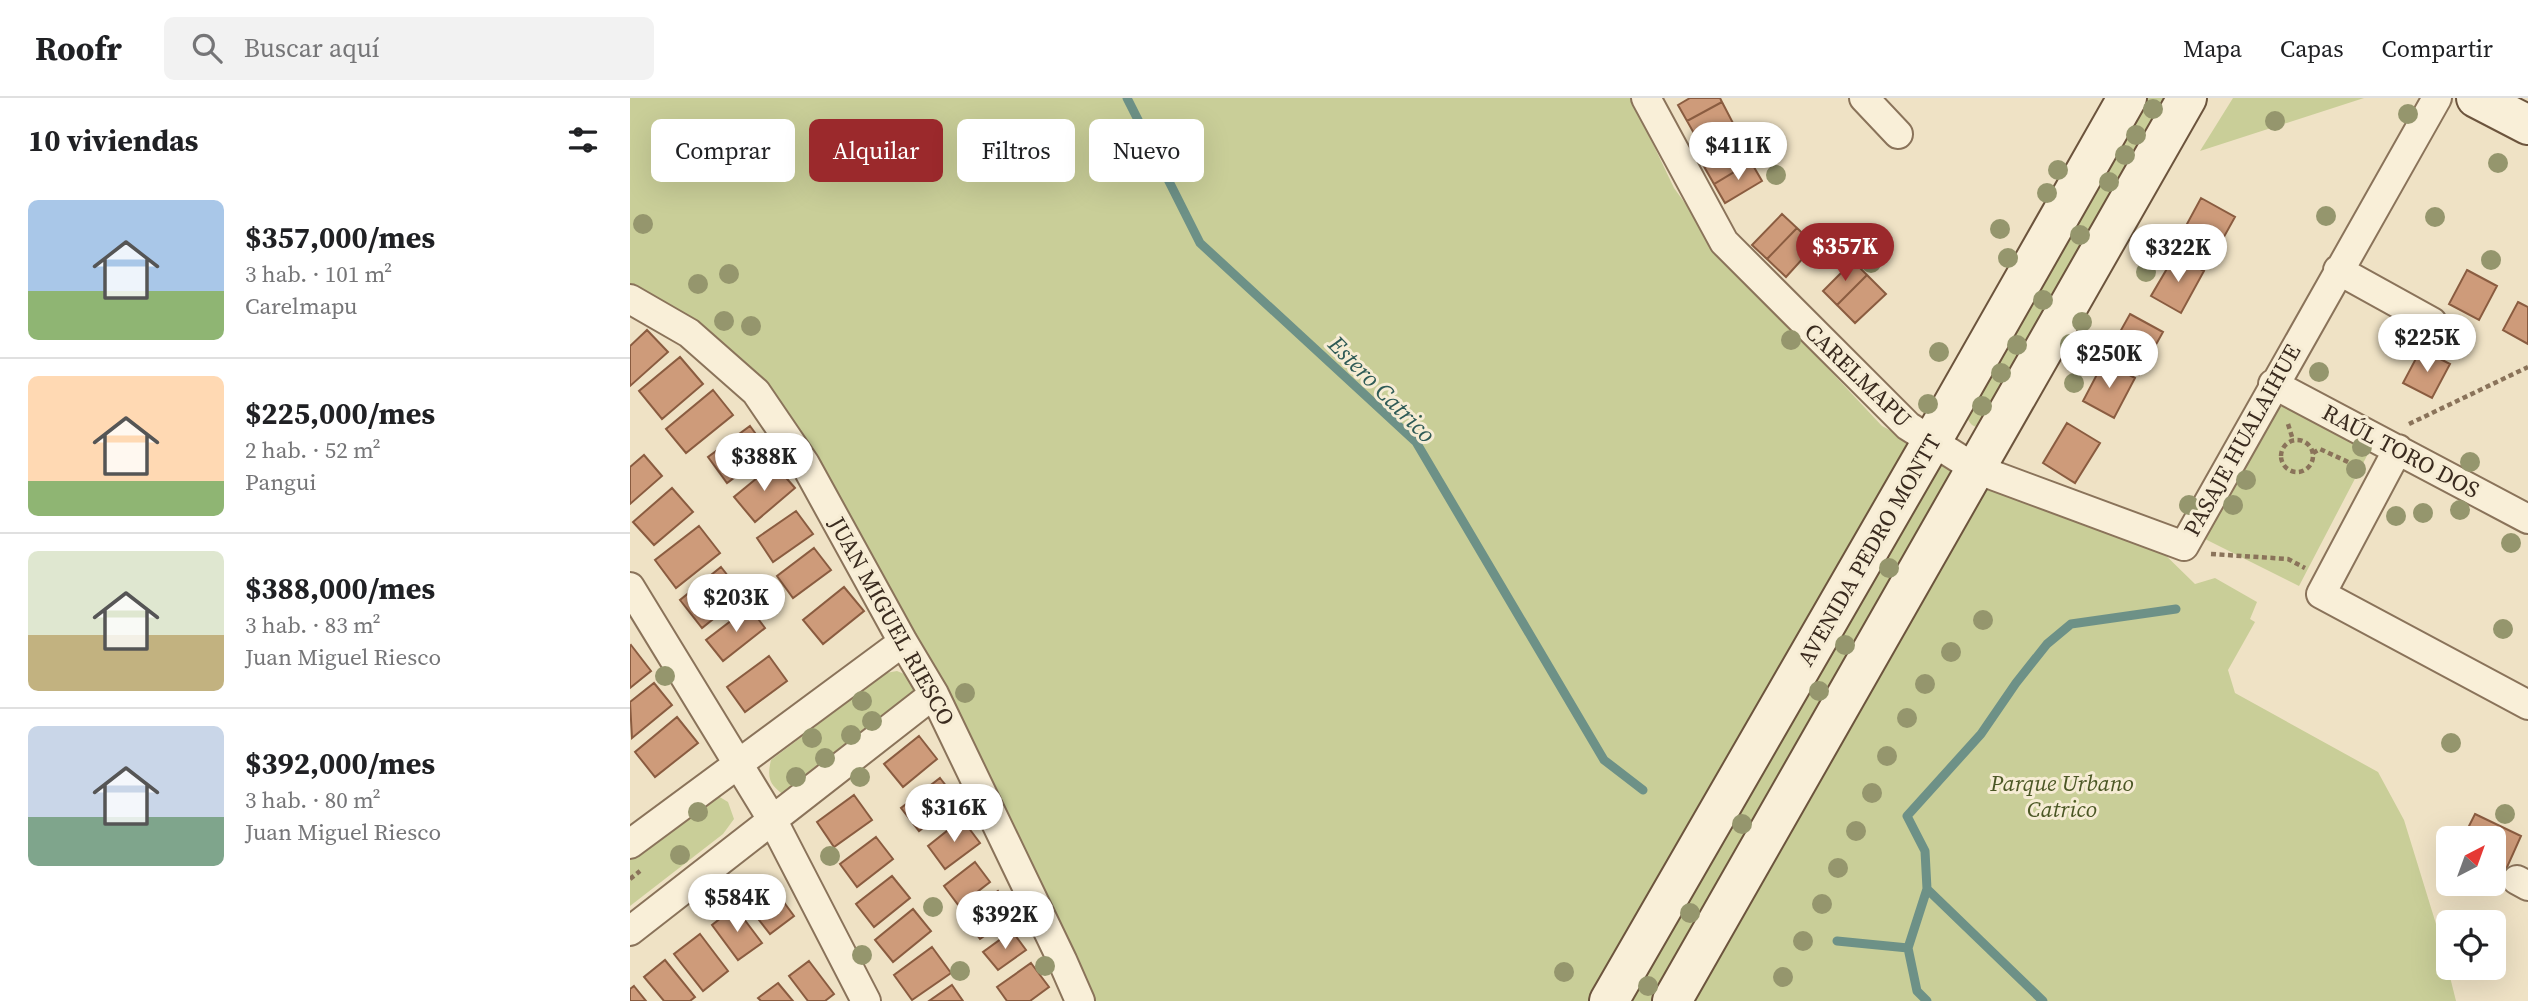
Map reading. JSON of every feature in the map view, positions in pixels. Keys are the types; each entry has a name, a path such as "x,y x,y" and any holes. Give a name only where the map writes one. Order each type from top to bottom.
{"main road":[{"name":"AVENIDA PEDRO MONTT","path":"1609,1001 2127,98"},
{"path":"1672,1001 2187,98"},
{"path":"2476,98 2528,125"}],"street":[{"name":"CARELMAPU","path":"1646,98 1724,242 1908,426 1932,441"},
{"name":"PASAJE HUALAIHUE","path":"1932,441 1976,469 2184,546 2273,384 2437,98"},
{"path":"1872,102 1898,134"},
{"path":"2339,270 2432,322"},
{"name":"JUAN MIGUEL RIESCO","path":"630,299 689,333 755,392 805,464 934,694 1062,960 1077,1000"},
{"name":"RAÚL TORO DOS","path":"2273,384 2528,519"},
{"path":"2388,444 2382,480 2321,594 2528,705"},
{"path":"630,587 773,821 863,999"},
{"path":"630,844 903,642"},
{"path":"630,931 934,694"}],"path":[{"path":"2388,444 2528,367"},
{"path":"2293,440 2304,441 2312,453 2311,464 2297,472 2287,468 2281,459 2284,445 2293,440"},
{"path":"2312,453 2320,449 2382,480"},
{"path":"2184,546 2212,555 2288,559 2328,580"}],"green space":[{"name":"Parque Urbano Catrico","path":"630,98 1631,98 1674,188 1727,261 1882,426 2006,493 2153,543 2195,584 2215,578 2257,602 2250,619 2255,622 2228,670 2235,693 2378,772 2404,820 2436,924 2436,980 2451,980 2456,1001 1093,1001 1002,817 929,659 767,382 690,321 630,285"},
{"path":"2146,98 2169,98 1982,427 1971,424 1967,417"},
{"path":"2233,98 2364,98 2200,151"},
{"path":"2287,404 2371,448 2299,586 2203,538 2267,413"},
{"path":"897,671 909,676 915,691 914,700 788,798 777,790 769,773 771,760 886,673"},
{"path":"718,796 728,802 734,819 723,834 630,906 630,855"}],"building":[{"path":"1690,98 1720,98 1722,102 1687,121 1678,105"},
{"path":"1722,102 1734,125 1700,144 1687,121"},
{"path":"1739,141 1751,162 1714,184 1702,163"},
{"path":"1751,162 1762,181 1725,203 1714,184"},
{"path":"2201,198 2235,217 2215,253 2181,235"},
{"path":"1782,214 1797,228 1767,259 1752,245"},
{"path":"1797,228 1815,245 1786,277 1767,259"},
{"path":"2175,255 2204,271 2181,313 2151,296"},
{"path":"1853,261 1867,275 1837,305 1823,291"},
{"path":"2467,270 2497,286 2479,320 2449,304"},
{"path":"1867,275 1886,294 1855,323 1837,305"},
{"path":"2518,302 2528,307 2528,344 2503,330"},
{"path":"2130,314 2163,332 2139,375 2106,357"},
{"path":"647,330 668,352 630,386 630,346"},
{"path":"2421,349 2450,364 2432,398 2403,383"},
{"path":"680,357 703,384 662,419 639,391"},
{"path":"2104,361 2135,378 2114,418 2083,401"},
{"path":"713,390 733,415 686,453 666,429"},
{"path":"2067,423 2100,443 2075,483 2043,463"},
{"path":"750,426 769,452 727,483 708,457"},
{"path":"644,455 662,476 630,504 630,467"},
{"path":"774,464 795,488 755,522 734,497"},
{"path":"672,488 693,512 654,545 633,522"},
{"path":"796,511 813,534 773,562 757,538"},
{"path":"699,526 720,553 676,588 655,560"},
{"path":"814,548 831,570 793,598 777,576"},
{"path":"721,567 743,595 702,628 680,600"},
{"path":"844,587 864,611 823,644 803,620"},
{"path":"749,607 765,628 723,661 706,640"},
{"path":"630,646 651,671 630,688"},
{"path":"769,656 787,681 745,712 727,687"},
{"path":"654,683 672,705 632,738 630,702"},
{"path":"677,717 698,743 655,777 635,752"},
{"path":"919,736 937,759 903,787 884,764"},
{"path":"940,778 958,801 919,831 901,808"},
{"path":"854,795 872,820 834,847 817,822"},
{"path":"2475,814 2500,826 2469,826"},
{"path":"962,819 980,843 945,869 928,846"},
{"path":"2506,829 2521,836 2506,870"},
{"path":"876,837 893,859 857,887 840,864"},
{"path":"975,862 990,882 959,906 944,886"},
{"path":"892,876 910,898 874,927 856,904"},
{"path":"769,882 794,916 770,934 744,901"},
{"path":"998,891 1015,915 980,939 963,916"},
{"path":"735,907 762,943 738,960 712,925"},
{"path":"913,909 931,931 893,962 875,940"},
{"path":"1012,931 1026,950 998,970 983,952"},
{"path":"700,934 728,971 703,991 674,954"},
{"path":"932,947 951,973 912,1000 894,975"},
{"path":"665,960 695,997 690,1001 664,1001 644,977"},
{"path":"809,961 834,994 825,1001 808,1001 789,976"},
{"path":"1031,963 1049,987 1030,1001 1007,1001 997,987"},
{"path":"778,983 793,1001 761,1001 758,998"},
{"path":"952,985 963,1001 929,1001"},
{"path":"634,986 646,1001 630,1001 630,989"}],"waterway":[{"name":"Estero Catrico","path":"1127,98 1200,243 1416,442 1604,760 1643,790"},
{"path":"1908,948 1927,889 1925,851 1907,816 1981,734 2047,644 2071,624 2176,609"},
{"path":"1927,889 2043,1001"},
{"name":"Estero Catrico","path":"1837,941 1908,948 1917,991 1927,1001"}]}
